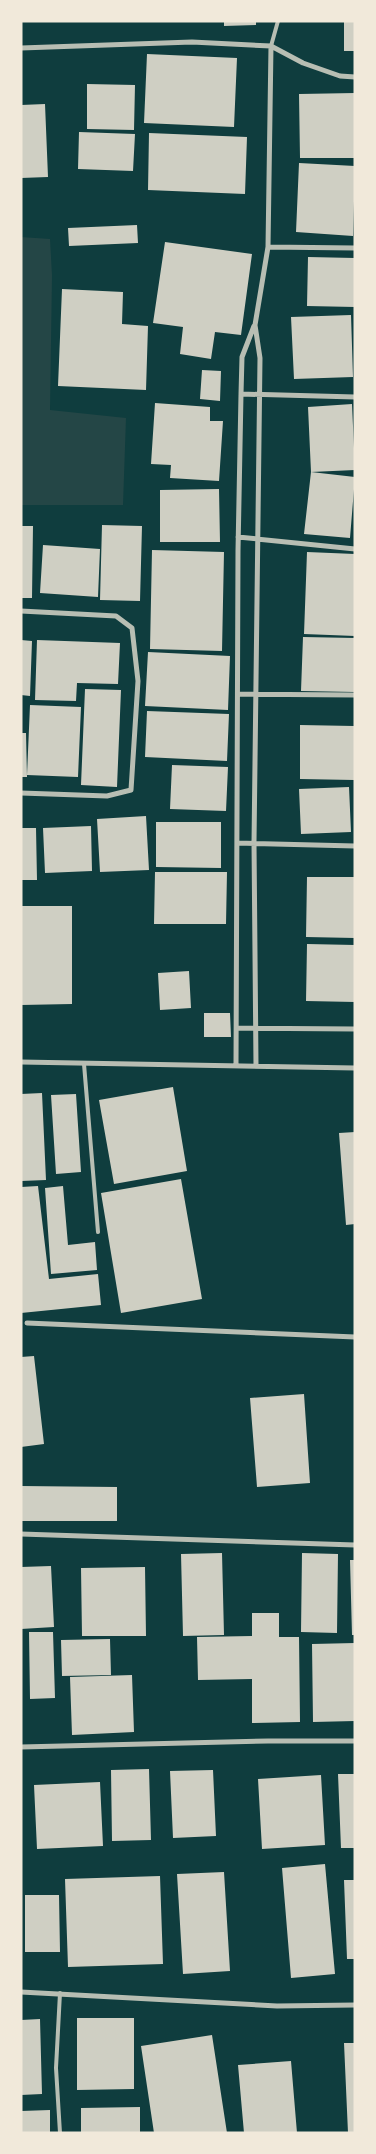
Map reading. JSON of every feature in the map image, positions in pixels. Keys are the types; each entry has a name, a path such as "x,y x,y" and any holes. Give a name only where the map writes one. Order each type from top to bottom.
{"street":[{"path":"21,48 192,42 271,46 303,63 340,76 355,77"},
{"path":"236,1066 238,537 242,357 255,325 268,248 271,46"},
{"path":"268,248 355,248"},
{"path":"255,325 260,358 254,843 256,1066"},
{"path":"241,394 355,397"},
{"path":"238,537 258,537 328,548 355,549"},
{"path":"21,611 116,616 132,628 138,681 131,790 107,796 21,793"},
{"path":"238,694 355,695"},
{"path":"237,843 355,846"},
{"path":"236,1028 257,1026 355,1029"},
{"path":"21,1062 355,1068"},
{"path":"27,1323 355,1337"},
{"path":"21,1534 355,1545"},
{"path":"21,1747 268,1740 355,1741"},
{"path":"21,1992 277,2006 355,2005"}],"lane":[{"path":"271,46 278,21"},
{"path":"84,1064 98,1232"},
{"path":"60,1993 56,2068 60,2133"}],"shaded area":[{"path":"21,237 50,239 52,275 50,410 126,418 123,505 21,505"}],"building":[{"path":"224,21 256,21 256,25 224,26"},
{"path":"344,21 355,21 355,51 344,51"},
{"path":"147,54 237,58 234,127 144,123"},
{"path":"87,84 135,85 134,130 87,129"},
{"path":"355,93 355,158 300,158 299,94"},
{"path":"45,104 48,177 21,178 21,105"},
{"path":"79,132 135,134 133,171 78,169"},
{"path":"149,133 247,137 245,194 148,190"},
{"path":"299,163 355,166 353,236 296,232"},
{"path":"137,225 138,243 69,246 68,228"},
{"path":"165,242 252,254 241,335 215,332 211,359 180,354 183,327 153,323"},
{"path":"308,257 355,258 355,307 307,306"},
{"path":"62,289 123,292 122,324 148,326 146,390 58,386"},
{"path":"351,315 353,377 294,379 291,317"},
{"path":"202,370 221,371 220,401 200,399"},
{"path":"155,403 210,407 210,421 223,421 219,481 170,478 171,465 151,464"},
{"path":"352,404 355,470 311,472 308,407"},
{"path":"311,472 355,477 350,538 304,534"},
{"path":"219,489 220,542 160,542 160,490"},
{"path":"102,525 142,526 140,601 100,600"},
{"path":"21,526 33,526 32,598 21,598"},
{"path":"43,545 100,549 98,597 40,593"},
{"path":"152,550 224,552 222,651 150,649"},
{"path":"307,552 355,554 355,636 304,634"},
{"path":"303,637 355,638 355,692 301,691"},
{"path":"21,640 32,641 30,696 21,695"},
{"path":"37,640 120,643 118,684 77,683 76,701 35,700"},
{"path":"148,652 230,656 228,710 145,706"},
{"path":"85,689 121,690 117,787 81,785"},
{"path":"30,705 81,707 78,777 27,775"},
{"path":"147,711 229,714 227,761 145,757"},
{"path":"300,725 354,726 354,780 300,779"},
{"path":"21,733 26,733 27,777 21,777"},
{"path":"172,765 228,767 226,811 170,809"},
{"path":"349,787 351,832 301,834 299,789"},
{"path":"146,816 149,870 100,872 97,819"},
{"path":"156,822 221,822 221,868 156,867"},
{"path":"91,826 92,871 45,873 43,828"},
{"path":"21,828 36,828 37,880 21,880"},
{"path":"155,872 227,872 226,924 154,924"},
{"path":"307,877 355,877 355,938 306,937"},
{"path":"21,906 72,906 72,1004 21,1005"},
{"path":"307,944 355,945 355,1002 306,1001"},
{"path":"189,971 191,1008 160,1010 158,973"},
{"path":"204,1013 230,1013 231,1037 204,1037"},
{"path":"173,1087 187,1171 114,1184 99,1100"},
{"path":"42,1093 46,1180 21,1181 21,1094"},
{"path":"76,1094 81,1172 56,1174 51,1095"},
{"path":"355,1132 355,1224 346,1225 339,1133"},
{"path":"181,1179 202,1299 121,1313 101,1193"},
{"path":"38,1186 49,1279 98,1274 101,1305 21,1313 21,1187"},
{"path":"63,1186 68,1245 95,1242 97,1270 51,1274 45,1188"},
{"path":"34,1356 44,1444 21,1447 21,1357"},
{"path":"304,1394 310,1483 257,1487 250,1398"},
{"path":"21,1486 117,1487 117,1521 21,1521"},
{"path":"222,1553 224,1635 183,1636 181,1554"},
{"path":"302,1553 338,1554 337,1633 301,1632"},
{"path":"350,1560 355,1560 355,1635 352,1635"},
{"path":"51,1566 54,1627 21,1629 21,1567"},
{"path":"145,1567 146,1636 82,1636 81,1568"},
{"path":"252,1613 279,1613 279,1637 299,1637 300,1722 252,1723 252,1679 198,1680 197,1637 252,1636"},
{"path":"29,1632 53,1632 55,1698 30,1699"},
{"path":"110,1639 111,1675 62,1676 61,1640"},
{"path":"355,1643 355,1721 313,1722 312,1644"},
{"path":"132,1675 134,1732 72,1735 70,1677"},
{"path":"149,1769 151,1840 112,1841 111,1770"},
{"path":"213,1770 216,1836 173,1838 170,1771"},
{"path":"338,1774 355,1774 355,1848 341,1848"},
{"path":"321,1775 325,1845 262,1849 258,1779"},
{"path":"100,1782 103,1846 37,1849 34,1785"},
{"path":"325,1864 335,1974 291,1978 282,1868"},
{"path":"224,1872 230,1971 183,1974 177,1874"},
{"path":"160,1876 163,1964 68,1967 65,1879"},
{"path":"344,1880 355,1880 355,1959 347,1959"},
{"path":"25,1895 59,1895 60,1952 25,1952"},
{"path":"77,2018 134,2018 134,2089 77,2090"},
{"path":"40,2019 42,2094 21,2095 21,2020"},
{"path":"212,2035 227,2133 154,2133 141,2046"},
{"path":"344,2043 355,2043 355,2133 348,2133"},
{"path":"291,2061 297,2133 244,2133 238,2065"},
{"path":"140,2107 140,2133 81,2133 81,2108"},
{"path":"50,2110 50,2133 21,2133 21,2111"}]}
